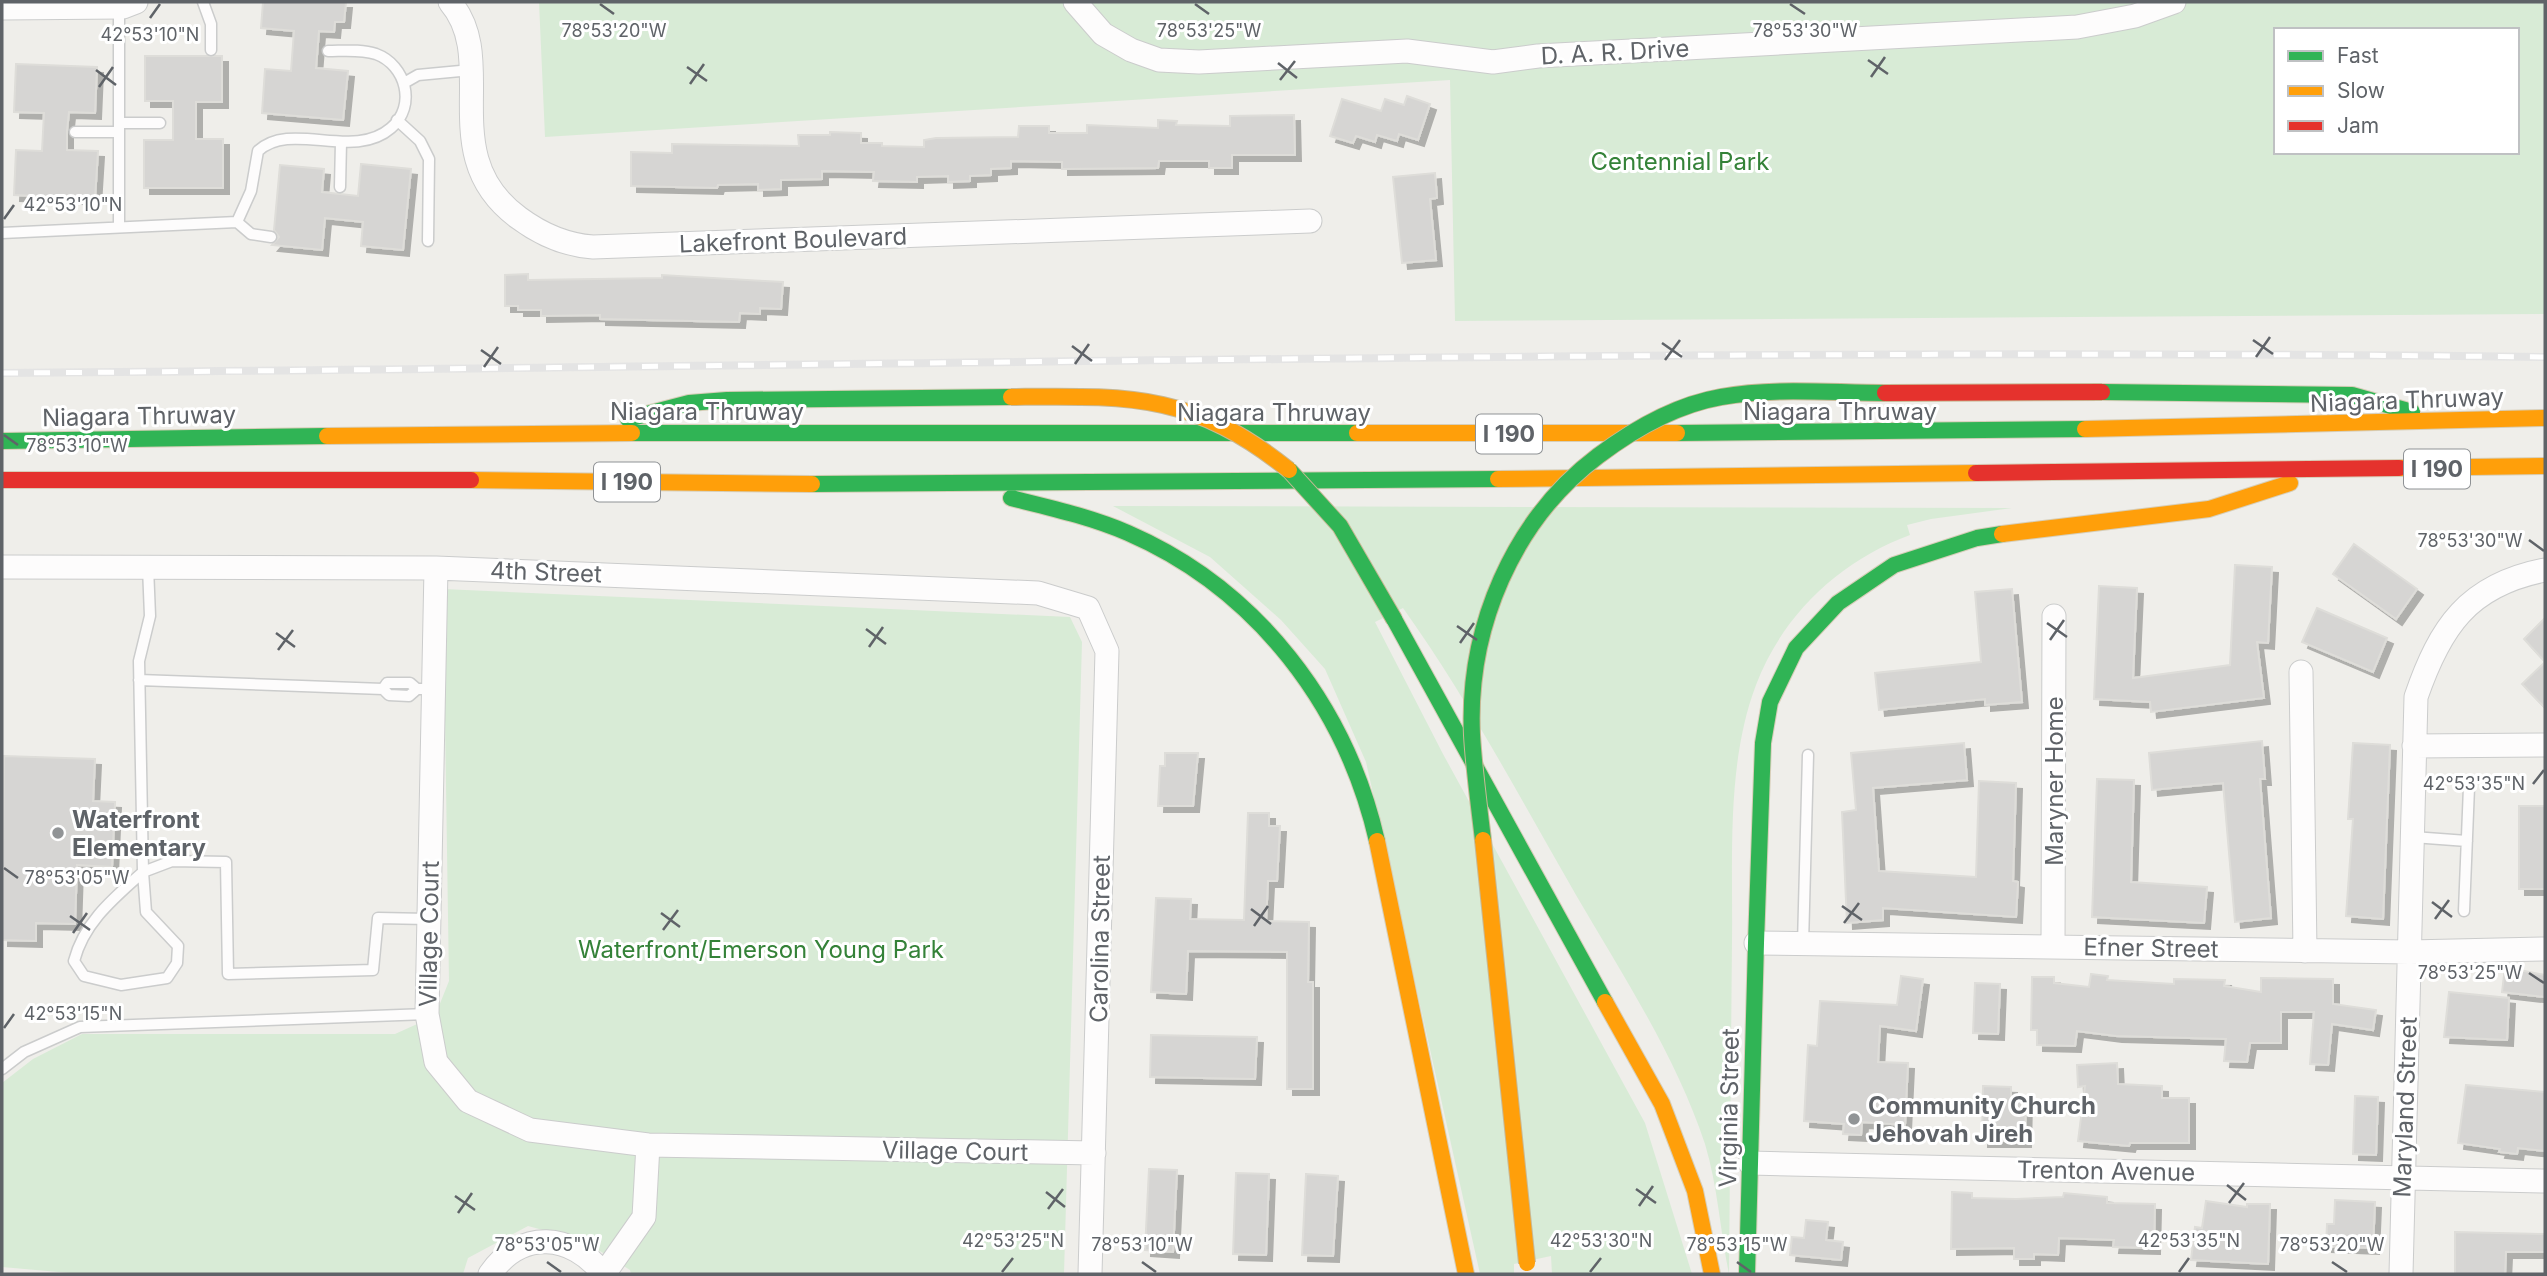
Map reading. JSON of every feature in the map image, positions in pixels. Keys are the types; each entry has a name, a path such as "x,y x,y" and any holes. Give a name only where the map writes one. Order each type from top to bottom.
{"main road":[{"path":"1528,1269 1472,733 1476,660 1484,621 1497,583 1518,541 1555,491 1594,457 1668,413 1709,400 1743,395 2102,392 2353,395 2442,421"},
{"path":"575,433 689,403 727,400 1133,398 1171,406 1234,432 1262,449 1312,492 1351,544 1662,1104 1695,1191 1712,1274"},
{"name":"Niagara Thruway","path":"2,441 575,433 1919,433 2545,418"},
{"name":"I 190","path":"2,480 346,478 743,484 1293,482 2329,471 2545,466"},
{"name":"Virginia Street","path":"1747,1274 1763,743 1770,702 1780,676 1796,649 1838,603 1894,565 1956,544 2046,527 2209,509 2329,471"},
{"path":"165,496 247,478"},
{"path":"908,482 1074,512 1150,540 1212,580 1259,622 1304,674 1341,736 1363,793 1466,1274"}],"street":[{"name":"Lakefront Boulevard","path":"450,2 468,44 471,70 470,113 476,162 490,188 512,213 534,229 558,240 584,246 1310,221"},
{"name":"D. A. R. Drive","path":"1075,2 1103,34 1131,50 1159,60 1199,62 1407,51 1493,62 1538,56 2063,27 2135,16 2174,2"},
{"path":"2,8 39,4 127,4"},
{"name":"4th Street","path":"2,567 436,568 1038,593 1088,608"},
{"name":"Village Court","path":"436,568 424,689 429,919 426,1014 436,1062 468,1101 530,1130 648,1145 1094,1153"},
{"name":"Maryland Street","path":"2401,1274 2416,697 2431,654 2455,618 2491,586 2516,576 2545,570"},
{"name":"Carolina Street","path":"1088,608 1107,651 1090,1274"},
{"name":"Maryner Home","path":"2053,947 2054,616"},
{"path":"2301,672 2305,951"},
{"path":"2414,738 2545,745"},
{"name":"Efner Street","path":"1756,943 2410,952 2545,949"},
{"path":"490,1274 499,1262 515,1249 534,1242 555,1241 574,1247 592,1259 604,1274 644,1217 648,1145"},
{"name":"Trenton Avenue","path":"1751,1163 2545,1181"}],"lane":[{"path":"202,2 211,23 211,50"},
{"path":"119,226 119,128 127,4"},
{"path":"237,222 251,191 254,160 266,144 279,139 341,142 373,138 393,127 397,120 405,101 404,83 392,64 376,54 328,51"},
{"path":"404,83 418,75 471,70"},
{"path":"397,120 420,141 429,159 428,241"},
{"path":"75,132 160,123"},
{"path":"340,187 341,142"},
{"path":"2,233 237,222 251,234 271,237"},
{"path":"148,567 149,616 139,661 143,872 146,912 178,946 177,963 167,978 150,982 121,985 85,976 74,961 79,941 104,906 143,872 172,860 226,862 228,974 373,970 378,918 429,919"},
{"path":"139,680 383,689 388,695 409,696 424,689"},
{"path":"1803,944 1808,755"},
{"path":"2464,911 2469,787"},
{"path":"2413,836 2467,841"},
{"path":"2,1069 24,1052 80,1027 426,1014"}],"green space":[{"name":"Centennial Park","path":"539,2 2545,2 2545,314 1455,321 1450,80 545,137"},
{"path":"1113,506 2012,508 1907,525 1910,535 1860,559 1817,593 1798,613 1767,659 1756,685 1746,715 1740,747 1733,812 1729,1274 1705,1144 1664,1047 1472,713 1403,608 1375,622 1443,754 1645,1123 1692,1274 1552,1274 1551,1256 1514,1264 1514,1274 1480,1274 1366,762 1325,669 1281,620 1210,557"},
{"name":"Waterfront/Emerson Young Park","path":"443,589 1070,617 1082,642 1064,1274 631,1274 630,1270 584,1241 528,1226 468,1258 463,1274 81,1274 2,1267 2,1083 33,1059 82,1034 395,1034 435,1016 449,981"}],"building":[{"path":"263,2 346,2 344,22 335,22 334,32 319,31 316,68 348,71 343,120 262,113 265,69 291,71 294,31 261,28"},
{"path":"145,56 222,56 222,102 196,102 196,139 223,139 223,188 144,188 144,140 173,140 173,101 145,101"},
{"path":"16,64 97,67 95,113 69,112 67,131 67,150 98,151 95,199 14,195 16,150 42,151 44,113 14,112"},
{"path":"1407,96 1430,104 1418,140 1399,134 1397,141 1377,135 1375,142 1356,136 1353,143 1330,136 1342,99 1381,111 1385,99 1404,105"},
{"path":"1294,115 1295,155 1232,155 1232,168 1209,168 1209,161 1159,161 1158,168 1062,169 1062,162 1011,161 1011,168 991,169 991,175 970,176 970,181 948,182 948,176 917,177 917,182 873,181 874,172 822,171 822,179 781,180 781,189 758,190 758,184 718,185 717,188 631,186 631,152 672,153 672,144 799,146 798,135 830,135 830,132 861,133 861,143 924,147 924,140 936,138 1018,137 1019,126 1049,126 1049,133 1087,133 1087,125 1158,128 1158,120 1177,121 1176,125 1230,126 1230,116"},
{"path":"361,164 411,169 403,250 361,246 363,222 325,218 322,250 272,245 279,237 274,230 280,165 324,169 322,192 358,196"},
{"path":"1435,173 1437,198 1430,199 1436,260 1402,263 1393,177"},
{"path":"528,274 528,280 662,278 662,275 783,282 781,309 760,308 760,314 740,313 739,322 600,319 600,315 541,316 541,310 518,310 518,306 505,306 505,275"},
{"path":"2354,544 2417,589 2396,619 2333,574"},
{"path":"2235,565 2272,567 2268,643 2257,642 2264,698 2151,712 2150,702 2094,699 2099,586 2137,588 2133,678 2230,665"},
{"path":"2012,589 2022,702 1985,705 1985,699 1879,710 1875,673 1981,662 1975,592"},
{"path":"2317,608 2387,638 2373,672 2302,642"},
{"path":"2545,618 2545,662 2524,639"},
{"path":"2545,662 2545,708 2522,684"},
{"path":"2262,741 2265,779 2260,779 2271,918 2235,922 2223,783 2152,790 2149,753"},
{"path":"1964,743 1967,780 1873,788 1879,871 1976,877 1979,781 2016,783 2013,881 2018,882 2016,917 1883,908 1883,920 1847,923 1842,812 1856,810 1851,753"},
{"path":"2353,743 2390,745 2383,919 2346,916 2353,819 2348,819"},
{"path":"1165,753 1198,753 1193,806 1158,806 1160,766 1165,766"},
{"name":"Waterfront Elementary","path":"4,756 95,759 93,801 115,802 112,867 77,865 75,924 36,923 36,941 2,940"},
{"path":"2097,779 2134,780 2131,882 2207,887 2204,923 2092,917"},
{"path":"2519,806 2545,806 2545,889 2519,889"},
{"path":"1248,813 1269,813 1269,826 1280,826 1277,881 1268,881 1266,921 1309,922 1308,982 1313,982 1313,1089 1287,1089 1287,952 1188,951 1186,994 1151,992 1156,898 1191,899 1190,919 1244,920"},
{"path":"2505,967 2545,975 2545,997 2502,992"},
{"path":"2091,974 2108,976 2107,980 2174,984 2174,979 2225,980 2224,986 2261,992 2261,978 2333,979 2333,1004 2376,1010 2373,1030 2332,1024 2328,1065 2310,1064 2314,1012 2281,1012 2281,1043 2250,1043 2247,1062 2224,1061 2226,1039 2116,1036 2077,1031 2075,1046 2037,1045 2037,1030 2031,1030 2032,977 2054,977 2054,983 2089,987"},
{"path":"1901,976 1923,979 1916,1031 1880,1026 1878,1062 1908,1063 1905,1125 1862,1122 1861,1135 1843,1134 1844,1124 1804,1121 1808,1045 1817,1046 1820,1001 1897,1005"},
{"path":"1975,983 2000,984 1998,1034 1973,1033"},
{"path":"2449,992 2509,998 2507,1040 2444,1037"},
{"path":"1151,1035 1257,1037 1255,1079 1150,1077"},
{"path":"2117,1063 2118,1084 2162,1086 2162,1098 2189,1098 2189,1143 2130,1143 2129,1146 2078,1141 2085,1086 2078,1087 2077,1065"},
{"path":"2466,1085 2545,1092 2545,1151 2518,1148 2517,1154 2458,1143"},
{"path":"1983,1086 2011,1087 2011,1097 2026,1098 2025,1141 1982,1141"},
{"path":"2355,1096 2378,1097 2376,1155 2353,1154"},
{"path":"1149,1169 1177,1170 1173,1252 1145,1250"},
{"path":"1236,1173 1269,1174 1266,1255 1233,1254"},
{"path":"1306,1174 1338,1176 1333,1256 1302,1255"},
{"path":"1952,1192 1972,1193 1972,1198 2016,1199 2063,1197 2064,1193 2107,1197 2107,1203 2155,1204 2154,1248 2113,1247 2114,1240 2059,1238 2058,1255 2034,1254 2034,1259 2014,1259 2014,1248 1951,1249"},
{"path":"2335,1200 2375,1202 2373,1248 2326,1246 2327,1224 2334,1224"},
{"path":"2206,1201 2247,1207 2247,1204 2270,1204 2268,1264 2191,1260 2195,1227 2202,1228"},
{"path":"1806,1220 1828,1222 1826,1240 1843,1242 1841,1260 1790,1255 1792,1237 1804,1238"},
{"path":"2455,1232 2545,1234 2545,1252 2506,1252 2505,1274 2455,1274"}],"railway":[{"path":"2,373 1591,356 1909,354 2545,357"}],"traffic: fast":[{"path":"1483,840 1472,735 1472,695 1487,617 1501,579 1519,544 1568,482 1598,456 1641,428 1671,412 1704,401 1762,392 1885,393"},
{"path":"2102,392 2352,395 2412,412"},
{"path":"628,419 689,403 727,400 1011,397"},
{"path":"1677,433 2085,429"},
{"path":"632,433 1357,433"},
{"path":"2,441 327,436"},
{"path":"1289,470 1340,526 1394,619"},
{"path":"812,484 1498,479"},
{"path":"1011,498 1128,533 1174,557 1217,586 1255,619 1289,657 1319,699 1343,744 1363,791 1377,841"},
{"path":"1756,943 1763,743 1770,702 1796,648 1838,603 1894,565 1977,538 2002,534"},
{"path":"1394,619 1605,1002"},
{"path":"1747,1274 1756,943"}],"traffic: slow":[{"path":"1011,397 1125,399 1189,412 1254,444 1289,470"},
{"path":"2085,429 2545,418"},
{"path":"327,436 632,433"},
{"path":"1357,433 1677,433"},
{"path":"2399,468 2545,466"},
{"path":"1498,479 1976,473"},
{"path":"471,480 812,484"},
{"path":"2002,534 2209,509 2290,483"},
{"path":"1483,840 1527,1263"},
{"path":"1377,841 1466,1274"},
{"path":"1605,1002 1662,1104 1695,1191 1712,1274"}],"traffic: jam":[{"path":"1885,393 2102,392"},
{"path":"1976,473 2399,468"},
{"path":"2,480 471,480"}],"place":[{"name":"Waterfront Elementary","path":"58,833"},
{"name":"Community Church Jehovah Jireh","path":"1854,1119"}]}
